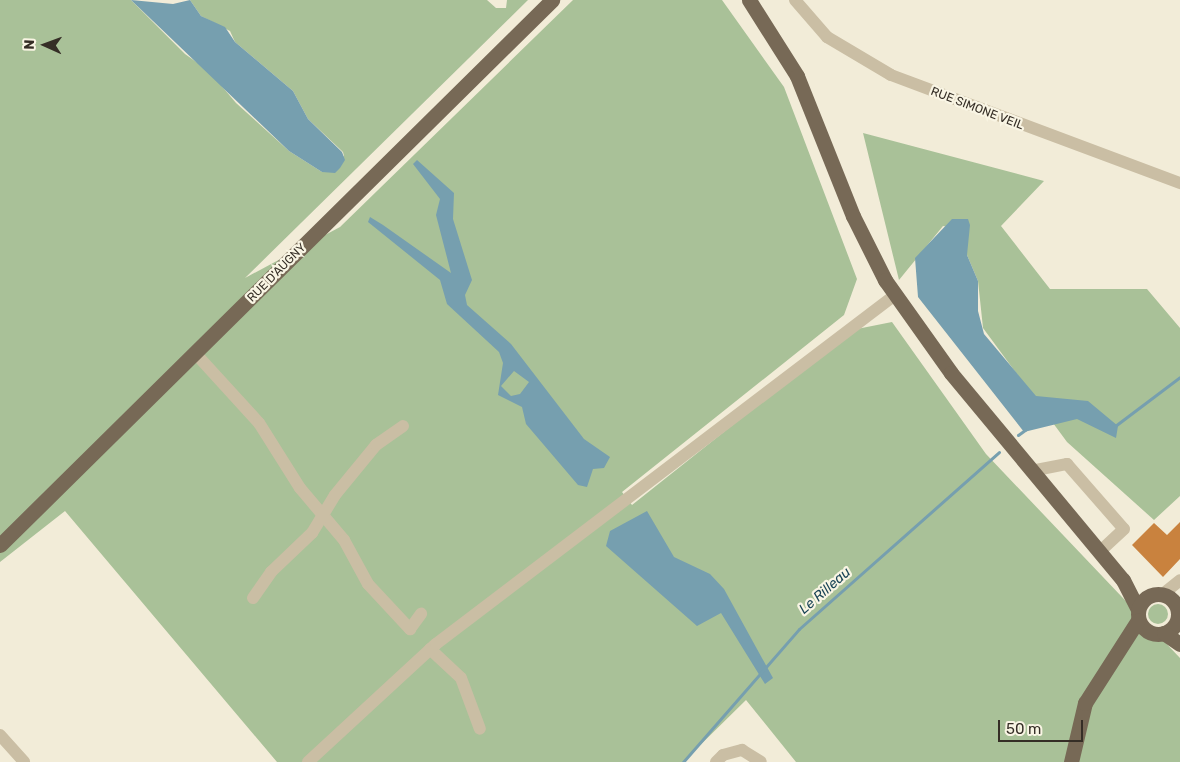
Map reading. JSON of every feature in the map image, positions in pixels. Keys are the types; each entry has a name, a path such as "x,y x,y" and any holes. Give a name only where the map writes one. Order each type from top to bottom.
{"main road":[{"name":"RUE D'AUGNY","path":"0,545 196,354 552,0"},
{"path":"749,0 797,76 853,216 895,295 951,372 1123,580 1138,614 1158,634 1180,644"},
{"path":"1123,580 1157,594 1179,616 1158,634 1124,648"},
{"path":"1071,762 1085,704 1124,648 1138,614 1157,594"}],"street":[{"name":"RUE SIMONE VEIL","path":"795,0 827,37 891,75 1180,183"},
{"path":"308,762 430,649 895,295"},
{"path":"196,354 259,423 300,488 324,514 368,584 410,629 421,614"},
{"path":"253,598 271,572 300,548 376,445 403,426"},
{"path":"1031,471 1067,464 1124,529 1098,552"},
{"path":"1157,594 1180,580"},
{"path":"430,649 461,678 480,729"},
{"path":"1,739 24,762"},
{"path":"716,762 723,755 742,750 761,762"}],"green space":[{"path":"0,0 131,0 185,54 209,71 236,103 289,151 322,172 344,156 343,152 308,119 293,91 235,42 230,31 201,16 190,0 487,0 496,8 506,8 507,0 528,0 245,278 340,227 573,0 722,0 784,87 857,279 844,315 622,492 632,505 852,330 892,322 986,454 1180,658 1180,762 796,762 746,700 683,762 277,762 65,511 0,562"},
{"path":"863,133 1044,181 1001,226 1050,289 1147,289 1180,328 1180,496 1154,520 1067,442 983,328 978,281 967,255 967,230 943,226 899,280"},
{"path":"1158,604 1165,607 1168,614 1165,621 1158,624 1151,621 1148,614 1151,607"}],"water":[{"path":"131,0 173,4 190,0 201,16 225,27 235,42 293,91 308,119 342,152 345,160 340,168 335,173 322,172 289,151"},
{"path":"417,160 454,193 453,219 472,280 465,295 467,305 511,344 584,439 610,457 604,468 593,469 587,487 578,485 526,424 522,407 498,395 503,363 499,352 447,304 440,280 368,222 370,217 451,273 436,215 440,199 413,164","holes":["514,371 529,382 520,394 511,396 501,386"]},
{"path":"952,219 968,219 970,225 967,255 978,281 978,311 984,334 1036,396 1088,401 1118,426 1116,438 1077,419 1024,432 918,297 915,258"},
{"path":"647,511 674,557 710,574 724,589 773,678 765,684 721,613 697,626 606,546 610,531"}],"building":[{"path":"1180,522 1180,559 1163,577 1132,545 1154,523 1167,535"}],"waterway":[{"name":"Le Rilleau","path":"1115,426 1180,377"},
{"name":"Le Rilleau","path":"1018,435 1025,430"},
{"name":"Le Rilleau","path":"683,762 799,629 999,452"}]}
